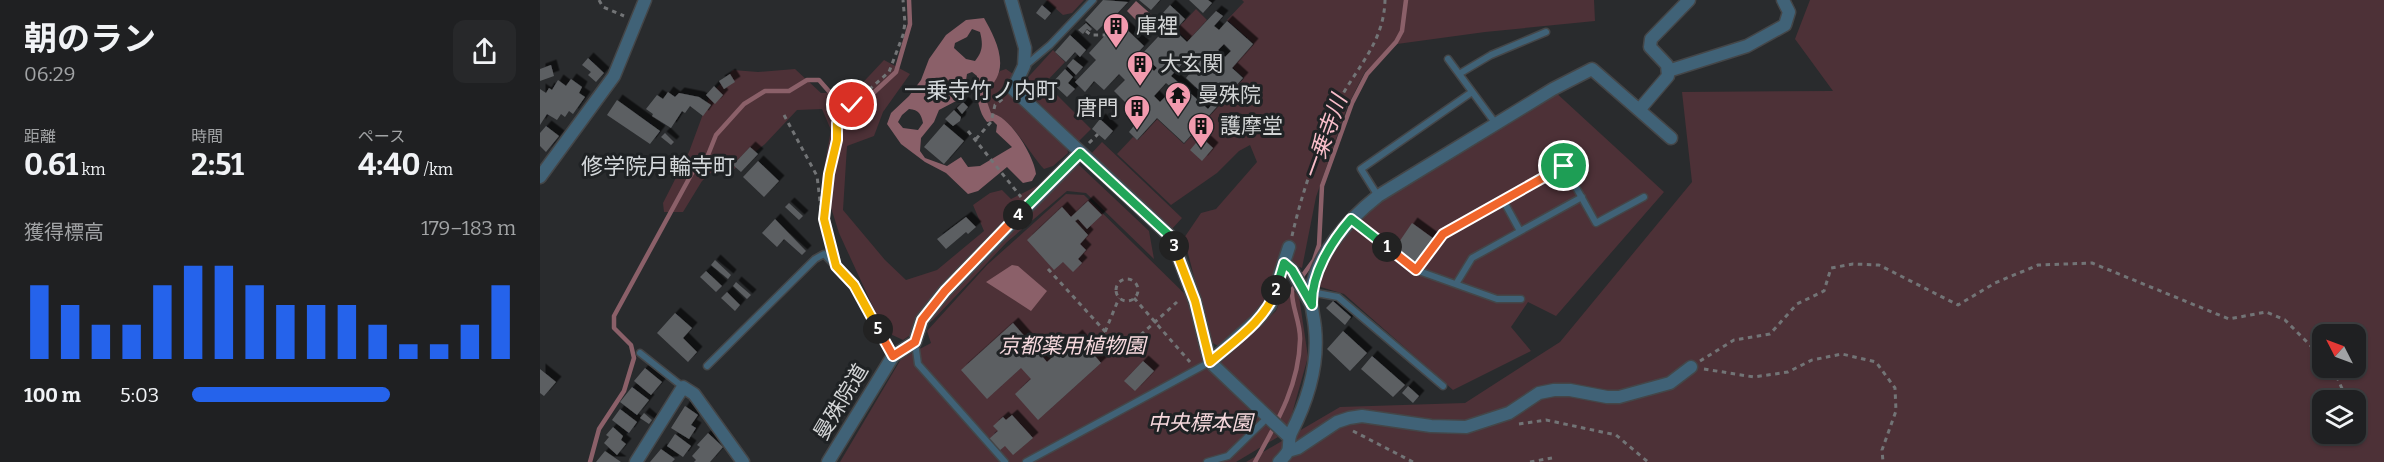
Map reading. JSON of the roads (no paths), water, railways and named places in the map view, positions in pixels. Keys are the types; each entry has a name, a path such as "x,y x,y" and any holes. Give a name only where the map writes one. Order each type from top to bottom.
{"street":[{"path":"540,177 614,76 645,0"},
{"path":"1011,0 1025,48 1024,66 1013,89 1171,237 1195,301 1210,362 1289,437"},
{"path":"1639,110 1668,76 1667,65 1650,47 1651,39 1689,0"},
{"path":"1668,71 1748,46 1785,25 1789,12 1783,0"},
{"path":"1306,290 1337,235 1351,219 1378,196 1553,90 1592,69 1671,138"},
{"path":"915,342 922,320 945,291 1080,153"},
{"path":"1210,362 1257,320 1270,305 1288,266 1289,247"},
{"path":"1280,462 1288,451 1289,437 1302,413 1312,379 1316,351 1312,305 1306,290 1288,266"},
{"name":"曼殊院道","path":"828,462 893,356 915,342"},
{"path":"1288,451 1298,448 1336,422 1362,417 1431,426 1466,427 1509,413 1539,393 1546,391 1570,390 1619,397 1670,384 1691,367"},
{"path":"636,462 683,387 694,394 743,462"}],"lane":[{"path":"1024,66 1050,45 1092,0"},
{"path":"1459,74 1491,55 1546,32"},
{"path":"1448,59 1496,124"},
{"path":"1378,196 1361,169 1472,92"},
{"path":"1416,270 1443,234 1564,166 1596,223 1644,196"},
{"path":"1456,284 1472,258 1582,197"},
{"path":"1503,200 1520,231"},
{"path":"1351,219 1416,270 1497,299 1521,299"},
{"path":"706,366 815,260 824,254 854,285 893,356"},
{"path":"1306,290 1338,297 1443,386"},
{"path":"915,342 918,364 1005,462"},
{"path":"640,353 683,387"},
{"path":"1026,462 1210,362"},
{"path":"1207,462 1228,456 1267,418"}],"waterway":[{"path":"854,111 896,72 910,24 909,0"},
{"name":"一乗寺川","path":"1255,462 1285,404 1296,373 1300,334 1292,290 1314,260 1319,245 1322,186 1352,103 1367,74 1396,42 1402,31 1406,0"},
{"path":"590,462 599,429 624,391 634,358 631,345 614,328 614,316 697,164 708,155 716,135 744,104 765,91 789,91 807,80 819,80 841,105"}],"place":[{"name":"庫裡","path":"1116,49"},
{"name":"大玄関","path":"1140,87"},
{"name":"曼殊院","path":"1178,118"},
{"name":"唐門","path":"1137,131"},
{"name":"護摩堂","path":"1201,149"}],"district":[{"name":"一乗寺竹ノ内町","path":"981,90"},
{"name":"修学院月輪寺町","path":"658,166"}],"park label":[{"name":"京都薬用植物園","path":"1072,346"},
{"name":"中央標本園","path":"1200,423"}]}
